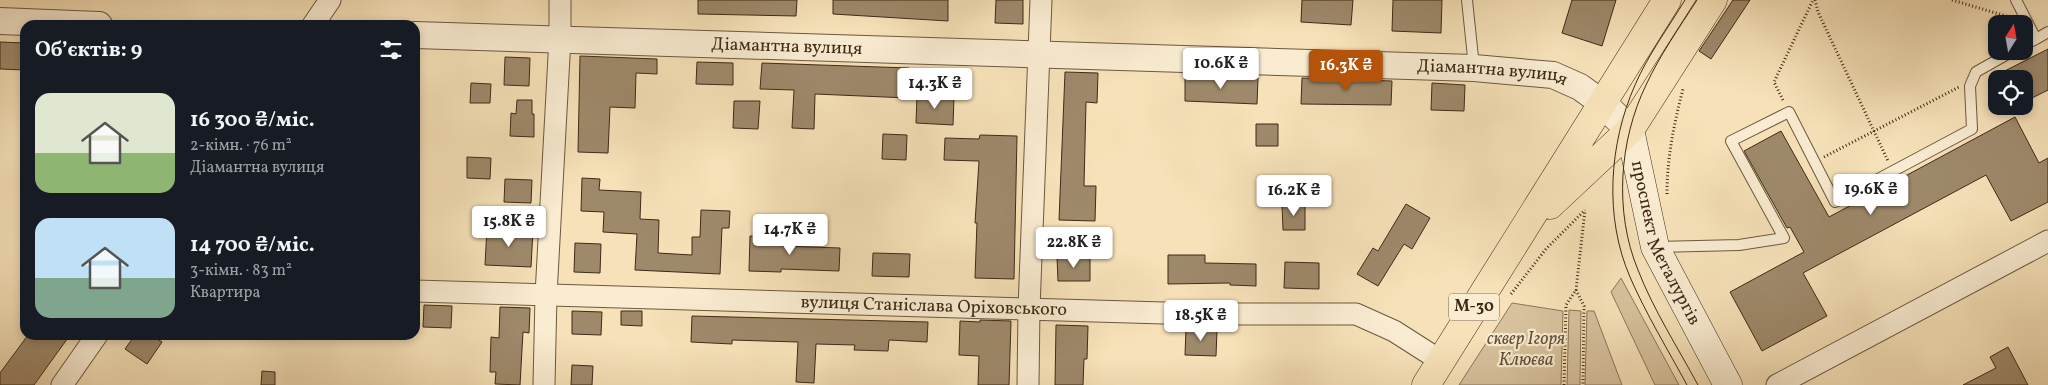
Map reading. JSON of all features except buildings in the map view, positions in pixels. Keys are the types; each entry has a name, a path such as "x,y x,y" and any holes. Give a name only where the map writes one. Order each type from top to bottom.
{"highway":[{"name":"М-30","path":"1426,385 1667,0"},
{"name":"М-30","path":"1524,230 1630,130 1713,0"}],"main road":[{"path":"1602,103 1630,130"},
{"name":"проспект Металургів","path":"1630,130 1655,247 1728,385"}],"street":[{"path":"316,20 330,0"},
{"path":"544,385 546,295 560,38 560,0"},
{"path":"1028,385 1029,308 1041,0"},
{"path":"0,21 20,22"},
{"name":"Діамантна вулиця","path":"420,35 1474,68 1553,75 1580,87 1602,103"},
{"path":"1777,385 2048,241"},
{"name":"вулиця Станіслава Оріховського","path":"420,291 1200,314 1356,314 1394,331 1441,360"},
{"path":"62,385 94,340"}],"lane":[{"path":"1467,0 1474,68"},
{"path":"2016,0 2024,15"},
{"path":"2033,40 2048,32"},
{"path":"2033,33 2036,39"},
{"path":"1655,247 1740,245 1784,238 1731,141 1789,112 1835,202 1972,129 1970,86 1976,72 1997,60"}],"path":[{"path":"1789,112 1774,82 1814,0"},
{"path":"1814,0 1893,171"},
{"path":"1952,0 2004,15"},
{"path":"1815,162 1966,84 1970,86"},
{"path":"1667,198 1667,164 1673,125 1684,88"},
{"path":"1509,297 1546,249 1585,210 1576,290 1566,305 1564,385"},
{"path":"1576,290 1584,306 1583,385"}],"green space":[{"path":"1621,278 1679,385 1655,385 1611,292"},
{"name":"сквер Ігоря Клюєва","path":"1512,303 1563,311 1561,385 1459,385"},
{"path":"1569,310 1581,311 1580,385 1567,385"},
{"name":"сквер Ігоря Клюєва","path":"1587,311 1594,311 1622,385 1585,385"}],"tram line":[{"path":"1685,0 1652,52 1640,74 1626,108 1615,156 1613,205 1616,230 1630,277 1687,385"},
{"path":"1697,0 1657,63 1637,107 1625,153 1623,201 1630,248 1644,285 1698,385"}]}
